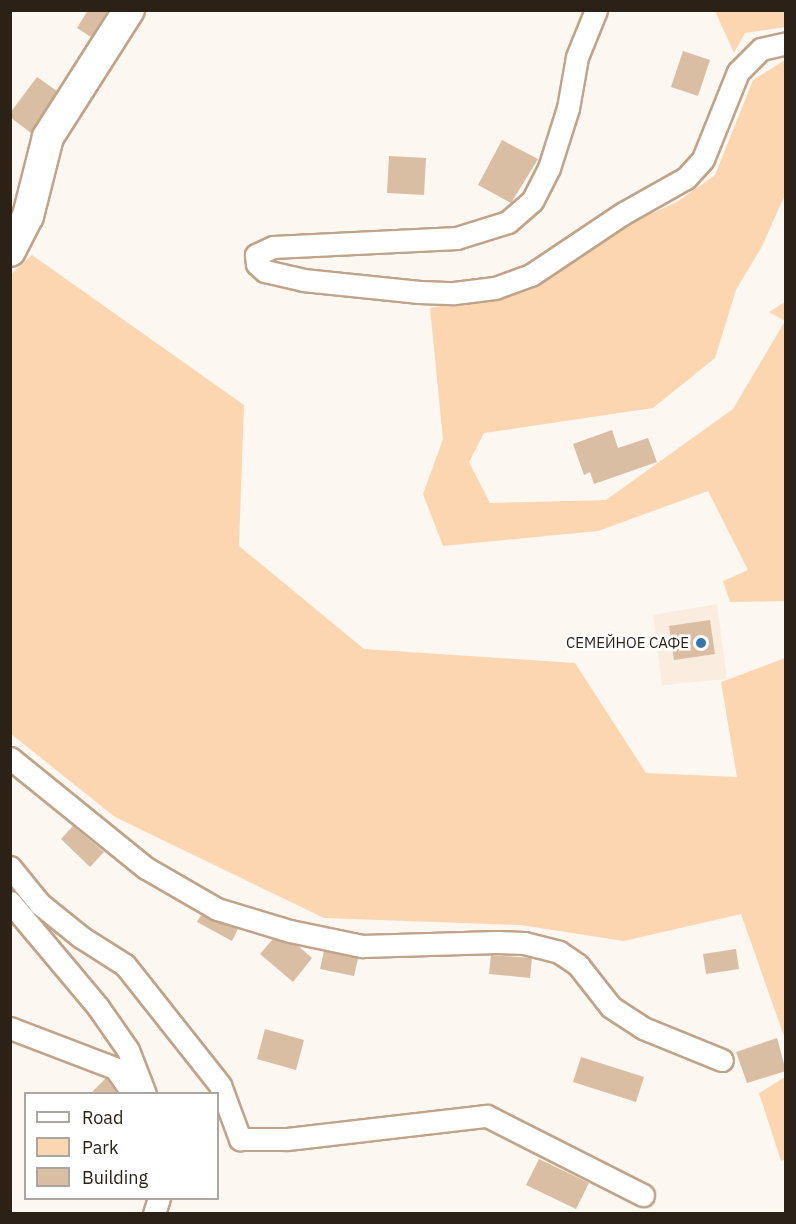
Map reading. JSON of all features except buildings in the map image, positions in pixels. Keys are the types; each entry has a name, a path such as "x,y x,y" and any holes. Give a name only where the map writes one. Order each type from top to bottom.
{"street":[{"path":"10,251 28,216 48,137 129,10"},
{"path":"596,10 577,57 568,108 549,168 532,201 508,222 457,238 273,246 256,255 257,264 265,271 303,280 419,292 454,293 495,288 531,275 622,214 686,178 703,159 738,72 761,49 786,43"},
{"path":"10,758 146,868 217,909 290,931 362,946 497,942 524,943 559,951 578,965 611,1007 643,1028 722,1060"},
{"path":"10,867 40,904 81,937 125,965 220,1085 240,1139 287,1139 486,1116 540,1140 643,1195"},
{"path":"10,902 98,1007 128,1050 144,1092"},
{"path":"10,1028 115,1068 133,1092"}],"shaded area":[{"path":"717,604 727,679 662,685 653,615"}],"green space":[{"path":"715,11 785,11 785,27 745,33 734,53"},
{"path":"785,60 785,195 762,246 736,290 715,358 653,408 484,433 469,462 490,503 606,500 733,409 785,321 785,601 730,602 723,581 748,570 708,491 598,531 443,546 423,494 443,439 430,308 497,295 608,233 677,202 715,175 753,80"},
{"path":"32,255 244,405 239,546 364,649 575,663 646,773 737,777 721,682 785,658 785,1039 741,914 624,941 520,925 324,918 115,817 11,734 10,275"},
{"path":"785,302 785,321 769,312"},
{"path":"785,1077 786,1159 781,1161 759,1093"}],"place":[{"name":"СЕМЕЙНОЕ САФЕ","path":"701,643"}]}
